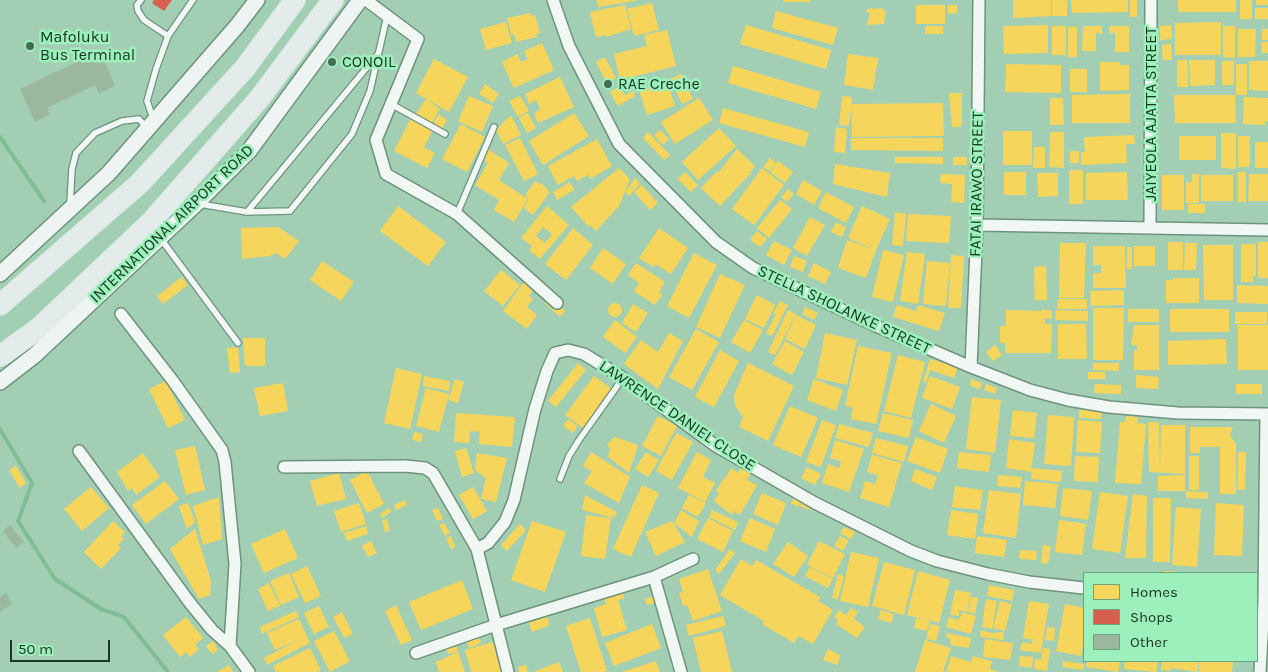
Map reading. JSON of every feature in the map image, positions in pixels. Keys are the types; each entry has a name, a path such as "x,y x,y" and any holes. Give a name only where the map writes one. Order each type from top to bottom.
{"highway":[{"path":"0,305 140,183 245,68 295,0"},
{"name":"INTERNATIONAL AIRPORT ROAD","path":"0,356 39,328 151,222 259,99 333,0"}],"main road":[{"path":"0,274 109,173 237,26 257,0"},
{"name":"INTERNATIONAL AIRPORT ROAD","path":"0,382 35,355 198,203 249,151 360,0"}],"street":[{"path":"366,0 418,39 376,140 386,174 457,214 557,303"},
{"name":"STELLA SHOLANKE STREET","path":"553,0 570,46 619,144 716,242 753,268 788,286 970,367 1030,390 1101,406 1178,413 1267,414"},
{"name":"FATAI IRAWO STREET","path":"970,367 977,224 979,0"},
{"name":"JAIYEOLA AJATTA STREET","path":"1150,228 1151,0"},
{"path":"977,224 1268,230"},
{"path":"121,314 174,381 222,450 227,479 235,564 230,646"},
{"name":"LAWRENCE DANIEL CLOSE","path":"477,549 488,543 505,522 514,500 535,409 555,353 568,350 584,354 623,378 716,446 815,503 903,547 937,561 988,574 1029,582 1083,588"},
{"path":"1260,672 1260,602 1267,414"},
{"path":"79,451 190,603 212,630 230,646 249,672"},
{"path":"284,467 406,466 425,468 433,473 477,549 508,672"},
{"path":"416,653 496,625 654,576 692,559"},
{"path":"654,576 681,672"}],"lane":[{"path":"141,0 137,5 138,11 144,20 168,36"},
{"path":"151,126 147,101 168,36 193,0"},
{"path":"198,203 247,212 290,211 352,134 370,91 387,16"},
{"path":"247,212 379,53"},
{"path":"391,104 445,134"},
{"path":"70,209 72,169 76,152 95,133 122,121 139,119 151,126"},
{"path":"457,214 494,127"},
{"path":"160,238 238,343"},
{"path":"560,479 569,456 623,378"}],"building: Homes":[{"path":"597,0 635,0 635,1 598,7"},
{"path":"783,0 810,0 810,2 783,2"},
{"path":"1013,0 1051,0 1051,16 1013,18"},
{"path":"1052,0 1067,0 1067,16 1052,16"},
{"path":"1071,0 1128,0 1128,12 1072,13"},
{"path":"1130,0 1137,0 1137,17 1130,17"},
{"path":"1178,0 1236,0 1236,12 1178,12"},
{"path":"1240,0 1252,0 1252,19 1240,19"},
{"path":"1256,0 1268,0 1268,5 1256,5"},
{"path":"652,3 659,30 634,36 627,9"},
{"path":"625,5 631,29 606,37 605,35 596,37 590,12"},
{"path":"916,5 945,5 945,24 916,24"},
{"path":"948,5 957,5 957,13 948,14"},
{"path":"883,8 883,11 886,11 884,24 867,25 870,13 867,13 867,9"},
{"path":"1255,8 1268,8 1268,19 1255,19"},
{"path":"776,11 838,28 833,45 772,28"},
{"path":"531,13 531,16 535,15 540,33 536,34 537,37 516,42 514,34 511,35 507,18"},
{"path":"506,22 512,43 486,50 480,29"},
{"path":"1221,22 1221,55 1175,55 1175,23"},
{"path":"746,25 831,50 826,69 740,44"},
{"path":"1048,25 1048,53 1004,54 1003,26"},
{"path":"1171,25 1172,39 1160,40 1160,26"},
{"path":"925,26 943,26 943,34 925,34"},
{"path":"1052,26 1066,26 1066,55 1052,55"},
{"path":"1083,26 1102,26 1102,34 1096,33 1096,51 1082,51"},
{"path":"1109,26 1129,26 1129,52 1115,52 1115,33 1109,33"},
{"path":"1223,26 1235,26 1235,58 1223,57"},
{"path":"1068,27 1077,27 1077,57 1068,57"},
{"path":"1238,29 1256,29 1255,57 1238,57"},
{"path":"1262,29 1268,29 1268,40 1262,40"},
{"path":"667,30 676,66 620,80 614,54 647,46 644,35"},
{"path":"1261,42 1268,42 1268,53 1262,53"},
{"path":"542,43 554,70 514,88 502,62 518,54 521,62 528,59 524,51"},
{"path":"1171,44 1172,60 1163,60 1162,45"},
{"path":"848,54 878,58 873,90 844,85"},
{"path":"605,57 616,78 607,83 596,62"},
{"path":"434,59 468,77 449,112 416,93"},
{"path":"1177,60 1188,60 1188,87 1177,87"},
{"path":"1189,60 1215,60 1215,85 1190,86"},
{"path":"1222,61 1234,61 1234,85 1222,85"},
{"path":"1249,61 1268,61 1268,91 1249,90"},
{"path":"1100,62 1120,62 1120,65 1129,65 1129,90 1100,91"},
{"path":"1006,64 1061,65 1061,93 1005,92"},
{"path":"1236,64 1247,64 1247,95 1236,95"},
{"path":"733,66 821,92 816,109 728,83"},
{"path":"1070,69 1087,69 1087,92 1070,92"},
{"path":"682,74 693,99 682,104 670,79"},
{"path":"560,77 574,107 538,123 534,114 540,109 536,100 529,104 525,94"},
{"path":"667,81 675,106 647,115 639,90"},
{"path":"485,84 499,94 493,103 479,94"},
{"path":"620,86 625,95 633,91 635,96 618,106 610,92"},
{"path":"949,93 962,93 962,127 952,127"},
{"path":"1130,94 1130,123 1072,123 1072,95"},
{"path":"1174,95 1235,95 1236,123 1175,123"},
{"path":"469,96 493,106 482,132 458,121"},
{"path":"520,96 529,111 518,117 509,101"},
{"path":"842,96 852,97 849,126 839,125"},
{"path":"1244,97 1268,98 1268,121 1265,121 1265,125 1243,124"},
{"path":"699,98 713,120 675,144 661,122"},
{"path":"1050,98 1063,98 1064,125 1050,125"},
{"path":"426,99 440,109 431,124 416,114"},
{"path":"943,103 944,136 852,137 851,104"},
{"path":"723,108 809,132 805,147 719,123"},
{"path":"528,113 536,128 527,133 519,118"},
{"path":"574,113 589,136 543,165 529,141"},
{"path":"439,114 447,120 441,130 432,125"},
{"path":"511,115 521,135 503,144 496,130"},
{"path":"411,118 433,130 424,147 435,153 427,168 394,151"},
{"path":"461,124 485,137 467,172 442,159"},
{"path":"836,127 847,129 845,153 834,152"},
{"path":"719,128 736,146 698,180 682,162"},
{"path":"660,130 669,139 663,145 654,135"},
{"path":"1003,131 1032,131 1032,165 1003,165"},
{"path":"648,132 670,155 664,160 643,138"},
{"path":"1050,132 1064,132 1064,168 1049,167"},
{"path":"1221,133 1236,133 1236,169 1221,168"},
{"path":"1134,135 1135,144 1126,144 1127,163 1081,165 1081,152 1085,152 1084,137"},
{"path":"1179,136 1216,136 1216,160 1179,160"},
{"path":"1238,136 1250,136 1250,167 1238,167"},
{"path":"520,138 538,174 524,181 505,145"},
{"path":"851,138 943,138 943,151 851,150"},
{"path":"597,139 612,166 590,179 588,175 577,181 574,176 558,185 548,166"},
{"path":"1255,142 1268,142 1268,168 1255,168"},
{"path":"1034,147 1045,147 1045,168 1033,168"},
{"path":"488,149 509,163 499,180 528,199 514,222 494,210 499,200 475,185 488,163 482,159"},
{"path":"737,149 755,166 751,173 720,206 701,188 717,171 718,173"},
{"path":"1070,151 1079,151 1079,163 1070,163"},
{"path":"895,157 943,157 943,164 895,163"},
{"path":"953,157 967,157 967,165 953,165"},
{"path":"770,158 776,163 769,171 763,167"},
{"path":"778,161 793,172 785,183 770,172"},
{"path":"835,164 890,173 887,197 833,184"},
{"path":"619,168 630,179 619,206 596,231 590,225 589,227 571,207"},
{"path":"762,168 784,185 754,225 732,209"},
{"path":"1069,170 1083,170 1083,204 1069,204"},
{"path":"685,172 698,185 691,192 678,179"},
{"path":"1004,172 1026,172 1026,195 1004,195"},
{"path":"1127,172 1128,200 1086,200 1086,173"},
{"path":"1238,172 1246,172 1246,202 1238,202"},
{"path":"1037,173 1058,173 1058,196 1038,197"},
{"path":"941,174 965,175 964,203 951,202 952,184 940,183"},
{"path":"1192,174 1199,174 1199,203 1186,203 1186,182 1192,182"},
{"path":"1249,174 1268,174 1268,201 1248,201"},
{"path":"1162,175 1184,175 1184,210 1162,210"},
{"path":"1201,175 1233,175 1233,201 1201,201"},
{"path":"635,178 640,184 629,196 625,192"},
{"path":"803,180 822,191 814,205 796,194"},
{"path":"535,181 541,183 550,192 533,215 524,208 529,199 525,195"},
{"path":"570,182 574,190 557,200 553,192"},
{"path":"642,185 658,203 650,210 634,192"},
{"path":"788,189 794,194 787,202 781,197"},
{"path":"826,192 854,207 846,223 818,208"},
{"path":"780,200 792,209 769,238 757,228"},
{"path":"1188,204 1205,204 1205,213 1188,213"},
{"path":"398,206 446,242 428,266 380,231"},
{"path":"547,206 569,225 540,259 529,250 532,246 521,238","holes":["543,227 552,234 545,243 536,236"]},
{"path":"862,206 890,219 876,250 848,238"},
{"path":"895,212 906,214 903,246 892,245"},
{"path":"908,214 951,216 949,243 906,241"},
{"path":"810,217 825,225 807,256 793,248"},
{"path":"836,222 846,227 842,237 831,232"},
{"path":"278,227 299,241 285,259 276,253 270,256 242,259 241,228"},
{"path":"573,228 593,245 566,280 545,264"},
{"path":"659,228 688,248 671,274 655,264 653,267 639,258"},
{"path":"757,231 767,239 760,247 750,240"},
{"path":"847,240 876,250 866,278 838,268"},
{"path":"774,241 792,250 784,265 766,255"},
{"path":"1168,242 1183,242 1183,270 1168,270"},
{"path":"1258,242 1268,242 1268,278 1258,278"},
{"path":"1060,243 1086,243 1084,298 1059,298"},
{"path":"1185,243 1197,243 1196,270 1184,270"},
{"path":"1241,244 1256,244 1256,276 1253,276 1253,282 1241,282"},
{"path":"1203,245 1233,245 1233,300 1204,300"},
{"path":"1093,246 1125,246 1126,288 1093,288 1093,273 1101,273 1101,265 1093,265"},
{"path":"1134,246 1155,246 1155,266 1134,266"},
{"path":"1127,247 1132,247 1132,269 1127,269"},
{"path":"603,248 626,264 613,284 590,268"},
{"path":"883,250 904,255 893,302 872,297"},
{"path":"907,252 925,254 918,304 900,301"},
{"path":"694,253 717,265 689,318 667,306"},
{"path":"951,255 964,256 961,308 948,308"},
{"path":"794,256 807,261 803,272 790,267"},
{"path":"322,261 354,282 341,301 310,280"},
{"path":"927,261 950,263 946,306 923,304"},
{"path":"636,263 665,282 659,292 662,295 655,305 634,291 639,283 628,275"},
{"path":"814,263 831,272 825,284 808,276"},
{"path":"1046,266 1047,300 1035,300 1034,267"},
{"path":"501,270 520,285 503,306 484,291"},
{"path":"720,274 745,285 720,338 696,327"},
{"path":"182,277 188,285 163,304 157,296"},
{"path":"1173,278 1199,278 1199,303 1166,303 1166,280 1173,280"},
{"path":"525,280 535,287 529,296 533,299 527,307 537,315 527,329 503,311"},
{"path":"1237,285 1268,286 1268,304 1237,303"},
{"path":"1124,290 1124,305 1091,306 1090,291"},
{"path":"757,295 775,305 764,328 745,319"},
{"path":"550,298 565,311 560,317 545,303"},
{"path":"1058,299 1087,299 1087,309 1057,309"},
{"path":"780,301 788,305 772,336 766,333 776,314 773,313"},
{"path":"615,303 620,305 622,310 620,315 615,317 610,315 608,310 610,305"},
{"path":"633,304 648,313 636,332 622,323"},
{"path":"897,305 916,311 918,305 945,313 939,331 893,317"},
{"path":"805,307 818,313 814,320 802,314"},
{"path":"1093,308 1124,308 1123,360 1093,360"},
{"path":"1042,309 1052,311 1052,319 1042,319 1045,320 1045,324 1052,324 1051,353 1005,353 1005,343 1000,343 1000,326 1006,326 1006,310 1042,311"},
{"path":"1128,309 1159,309 1159,322 1128,322"},
{"path":"1170,309 1229,309 1229,332 1170,332"},
{"path":"788,310 796,314 775,355 768,352"},
{"path":"1056,310 1088,311 1088,321 1055,320"},
{"path":"1235,312 1267,312 1267,324 1235,324"},
{"path":"796,315 816,325 805,349 785,339"},
{"path":"615,320 637,337 625,353 603,337"},
{"path":"744,320 763,330 750,353 731,342"},
{"path":"1058,324 1086,324 1087,359 1058,359"},
{"path":"1134,325 1159,325 1159,370 1134,370 1134,350 1137,350 1137,345 1131,345"},
{"path":"1238,325 1268,325 1268,370 1238,370"},
{"path":"696,329 719,342 692,390 669,377"},
{"path":"669,333 683,341 658,389 624,364 641,340 658,352"},
{"path":"825,333 857,340 847,385 816,378"},
{"path":"243,338 265,338 265,366 245,366"},
{"path":"1226,339 1227,364 1168,365 1168,341"},
{"path":"785,341 804,352 792,375 772,364"},
{"path":"995,345 1002,355 993,361 986,352"},
{"path":"858,346 892,353 876,424 851,419 853,408 845,406"},
{"path":"238,347 240,372 230,373 227,348"},
{"path":"720,350 739,361 714,407 695,397"},
{"path":"898,355 925,362 911,418 884,411"},
{"path":"930,359 958,367 954,378 930,370 926,383 923,382"},
{"path":"578,363 586,370 556,407 548,401"},
{"path":"748,363 794,386 768,441 739,427 743,417 735,405 734,395"},
{"path":"1093,363 1119,363 1119,371 1093,370"},
{"path":"396,368 422,374 410,429 384,423"},
{"path":"1088,372 1105,372 1105,379 1088,379"},
{"path":"1136,375 1159,377 1158,389 1136,388"},
{"path":"424,376 450,381 449,391 423,386"},
{"path":"594,376 612,389 583,428 565,415"},
{"path":"930,376 960,387 952,409 922,398"},
{"path":"455,379 464,382 458,403 448,400"},
{"path":"814,379 843,390 836,411 807,400"},
{"path":"971,379 982,383 980,389 970,386"},
{"path":"166,381 185,420 168,428 149,389"},
{"path":"283,383 288,411 260,416 254,388"},
{"path":"986,384 997,388 995,394 984,390"},
{"path":"1095,384 1121,385 1121,394 1094,393"},
{"path":"1236,384 1262,384 1262,394 1236,394"},
{"path":"426,388 449,394 439,432 416,426"},
{"path":"972,397 1001,400 995,453 966,449"},
{"path":"931,404 956,416 944,443 919,431"},
{"path":"790,406 818,418 801,457 773,445"},
{"path":"1013,410 1037,413 1034,438 1010,436"},
{"path":"1079,410 1102,410 1101,419 1079,418"},
{"path":"456,413 515,417 512,447 479,444 480,432 470,431 469,443 454,442"},
{"path":"883,413 913,420 909,438 878,431"},
{"path":"1048,415 1074,417 1071,466 1044,464"},
{"path":"658,416 677,426 661,456 642,446"},
{"path":"1126,416 1138,417 1137,423 1146,424 1141,484 1115,483 1120,422 1125,422"},
{"path":"568,419 578,426 573,433 563,426"},
{"path":"822,420 836,425 821,467 806,462"},
{"path":"1078,420 1102,422 1100,453 1076,452"},
{"path":"1148,422 1159,422 1160,470 1161,425 1185,425 1185,474 1149,472"},
{"path":"839,424 873,433 869,447 835,438"},
{"path":"1190,427 1233,427 1230,435 1236,444 1236,494 1220,494 1220,447 1200,447 1200,453 1190,453"},
{"path":"414,432 423,434 421,442 412,440"},
{"path":"676,433 693,442 672,480 656,471"},
{"path":"615,437 638,445 629,473 608,457 610,449 607,444"},
{"path":"916,437 948,449 940,473 907,461"},
{"path":"876,438 908,446 904,462 872,453"},
{"path":"1009,439 1035,443 1031,472 1006,468"},
{"path":"835,440 864,449 849,492 822,483 828,464 839,468 841,461 830,458"},
{"path":"195,446 205,490 186,495 175,450"},
{"path":"466,448 474,473 462,477 455,451"},
{"path":"591,452 630,477 619,503 584,483 592,471 583,466"},
{"path":"646,452 659,460 648,477 635,469"},
{"path":"697,452 711,460 703,477 715,483 705,502 678,488"},
{"path":"959,452 991,455 989,472 957,468"},
{"path":"1238,452 1246,452 1245,490 1237,490"},
{"path":"143,453 160,477 136,495 132,488 128,491 117,472"},
{"path":"477,453 507,458 496,502 481,499 486,478 475,470"},
{"path":"872,455 902,463 889,507 860,498 865,481 875,484 878,475 867,472"},
{"path":"1075,456 1099,457 1098,482 1074,481"},
{"path":"1189,456 1199,456 1199,490 1189,490"},
{"path":"742,465 752,471 747,480 757,485 740,515 734,511 732,515 714,501 719,493 716,491 731,468 738,473"},
{"path":"16,466 26,483 20,488 9,470"},
{"path":"807,467 821,474 815,485 801,478"},
{"path":"1032,468 1062,471 1061,482 1031,479"},
{"path":"915,469 937,477 932,490 911,481"},
{"path":"367,471 384,504 367,513 350,480"},
{"path":"339,473 346,499 317,506 310,481"},
{"path":"998,475 1022,477 1020,488 997,486"},
{"path":"1185,475 1185,491 1158,491 1158,476"},
{"path":"165,481 179,499 146,524 132,505"},
{"path":"1025,481 1058,484 1055,508 1023,505"},
{"path":"642,485 659,493 631,557 613,549"},
{"path":"955,486 983,490 980,510 952,507"},
{"path":"91,487 109,508 82,531 64,509"},
{"path":"473,487 487,511 473,519 459,495"},
{"path":"1063,488 1092,491 1088,520 1060,516"},
{"path":"989,490 1021,494 1016,538 983,533"},
{"path":"1186,491 1208,492 1208,499 1186,498"},
{"path":"1100,492 1128,496 1120,553 1092,549"},
{"path":"762,493 786,503 778,525 753,514"},
{"path":"1133,494 1147,496 1146,558 1125,558"},
{"path":"585,495 617,512 614,518 582,510"},
{"path":"689,495 706,503 698,517 682,508"},
{"path":"795,496 802,500 798,507 791,503"},
{"path":"219,497 222,539 203,545 193,506"},
{"path":"1153,498 1171,498 1170,562 1153,562"},
{"path":"405,500 407,505 396,510 394,505"},
{"path":"803,500 812,505 808,510 800,506"},
{"path":"188,503 195,522 187,529 179,506"},
{"path":"359,503 366,524 341,532 334,511"},
{"path":"1216,503 1244,505 1242,556 1214,555"},
{"path":"1176,507 1201,509 1197,567 1172,565"},
{"path":"389,508 391,512 382,518 380,514"},
{"path":"438,508 443,519 437,521 432,510"},
{"path":"681,510 699,521 692,537 674,523"},
{"path":"712,510 738,522 735,530 709,517"},
{"path":"951,510 978,514 975,539 947,535"},
{"path":"586,515 611,518 605,559 581,556"},
{"path":"708,518 733,531 723,552 697,539"},
{"path":"750,518 775,529 766,552 740,541"},
{"path":"387,519 390,531 385,532 382,520"},
{"path":"1059,520 1086,524 1082,555 1055,552"},
{"path":"113,521 125,532 121,537 124,539 118,545 121,548 101,569 84,552"},
{"path":"532,521 566,532 545,592 511,580"},
{"path":"672,521 685,542 656,556 645,532"},
{"path":"444,523 450,533 445,536 439,525"},
{"path":"520,524 526,530 507,551 501,545"},
{"path":"366,526 368,534 347,541 344,533"},
{"path":"844,527 855,532 851,539 840,533"},
{"path":"195,529 211,581 210,595 199,599 170,549"},
{"path":"285,529 298,558 264,573 251,544"},
{"path":"451,536 455,547 451,549 446,538"},
{"path":"840,536 849,540 843,551 834,546"},
{"path":"977,536 1007,540 1004,557 975,553"},
{"path":"371,541 377,553 368,557 362,546"},
{"path":"819,541 845,554 833,578 807,565"},
{"path":"788,542 808,556 794,577 773,564"},
{"path":"1043,545 1051,546 1048,564 1041,563"},
{"path":"730,549 735,553 719,574 715,570"},
{"path":"1020,550 1037,551 1036,560 1019,559"},
{"path":"851,552 879,558 868,607 840,601"},
{"path":"741,559 752,566 756,560 820,597 818,601 833,610 813,644 798,636 794,643 762,624 764,621 720,595"},
{"path":"884,562 915,570 904,615 872,606"},
{"path":"307,566 321,596 305,603 291,574"},
{"path":"810,567 833,579 828,588 805,576"},
{"path":"708,569 722,611 693,621 687,605 683,606 679,593 683,592 679,579"},
{"path":"918,571 950,580 939,623 930,620 927,631 914,628 916,618 928,620 907,615"},
{"path":"289,573 299,597 281,605 270,581"},
{"path":"838,574 844,576 838,599 832,598"},
{"path":"462,580 473,609 421,630 409,602"},
{"path":"269,583 280,606 268,611 258,589"},
{"path":"989,585 1014,590 1012,601 987,596"},
{"path":"955,590 971,593 967,612 959,610 959,616 950,615"},
{"path":"623,592 624,599 618,600 627,630 602,637 594,608 606,604 604,597"},
{"path":"655,596 657,602 647,605 645,599"},
{"path":"971,597 978,598 975,614 968,612"},
{"path":"986,599 997,601 992,629 982,627"},
{"path":"1000,601 1012,604 1005,631 993,628"},
{"path":"1029,601 1049,604 1041,653 1020,650 1022,642 1032,644 1032,640 1041,641 1023,638"},
{"path":"1065,604 1083,608 1083,645 1081,656 1056,651"},
{"path":"396,605 412,640 401,645 385,611"},
{"path":"319,606 329,627 314,634 304,613"},
{"path":"851,608 858,612 854,619 865,627 857,638 836,624 838,621 834,617 839,610 846,615"},
{"path":"881,610 894,614 891,623 878,619"},
{"path":"296,611 299,617 262,634 260,627"},
{"path":"342,612 353,634 344,638 333,617"},
{"path":"962,612 976,616 971,634 946,627 949,617 959,620"},
{"path":"546,616 550,625 532,632 529,623"},
{"path":"723,616 726,626 689,636 686,625"},
{"path":"186,617 203,638 195,645 199,649 190,657 186,652 180,657 163,635"},
{"path":"590,618 607,671 581,672 566,626"},
{"path":"299,619 310,643 267,665 264,658 298,640 275,650 267,633"},
{"path":"652,624 661,648 614,666 605,643"},
{"path":"930,624 940,626 936,641 926,639"},
{"path":"1047,627 1055,628 1054,641 1045,640"},
{"path":"981,630 992,633 1004,632 1003,640 980,637"},
{"path":"334,631 350,661 330,672 314,641"},
{"path":"722,631 732,672 701,672 693,638"},
{"path":"947,633 971,638 969,648 950,645 951,639 946,638"},
{"path":"479,637 481,643 469,648 467,642"},
{"path":"985,639 1013,643 1010,660 983,657"},
{"path":"925,640 951,648 943,672 915,672"},
{"path":"213,641 218,650 212,654 206,646"},
{"path":"493,642 501,672 471,672 465,650"},
{"path":"456,645 458,652 448,654 446,648"},
{"path":"310,648 321,670 317,672 276,672 273,666"},
{"path":"1043,648 1050,649 1047,671 1034,669 1035,659 1041,660"},
{"path":"828,649 840,655 838,665 823,660"},
{"path":"458,652 465,672 439,672 436,662"},
{"path":"951,656 971,662 973,656 992,661 990,669 998,672 946,672"},
{"path":"1020,656 1033,657 1032,668 1019,666"},
{"path":"656,661 660,672 622,672"},
{"path":"1063,661 1084,664 1083,670 1063,667"},
{"path":"559,662 563,672 533,672"},
{"path":"1087,662 1120,662 1118,672 1086,667"},
{"path":"1125,662 1158,662 1156,672 1124,669"},
{"path":"1162,662 1198,662 1198,672 1171,668 1170,671 1161,670"},
{"path":"1199,662 1233,662 1232,672 1199,672"},
{"path":"229,665 233,672 217,672"},
{"path":"526,665 528,672 519,672 518,667"}],"building: Shops":[{"path":"154,0 172,0 164,11 152,3"}],"building: Other":[{"path":"100,51 115,86 99,94 95,85 47,108 50,115 35,122 20,89"},
{"path":"10,525 24,542 16,548 3,531"},
{"path":"6,593 12,604 0,612 0,597"}],"waterway":[{"path":"0,137 44,201"},
{"path":"0,429 32,483 18,521 55,579 101,609 124,617 168,672"}],"place":[{"name":"Mafoluku Bus Terminal","path":"30,46"},
{"name":"CONOIL","path":"332,62"},
{"name":"RAE Creche","path":"608,84"}]}
